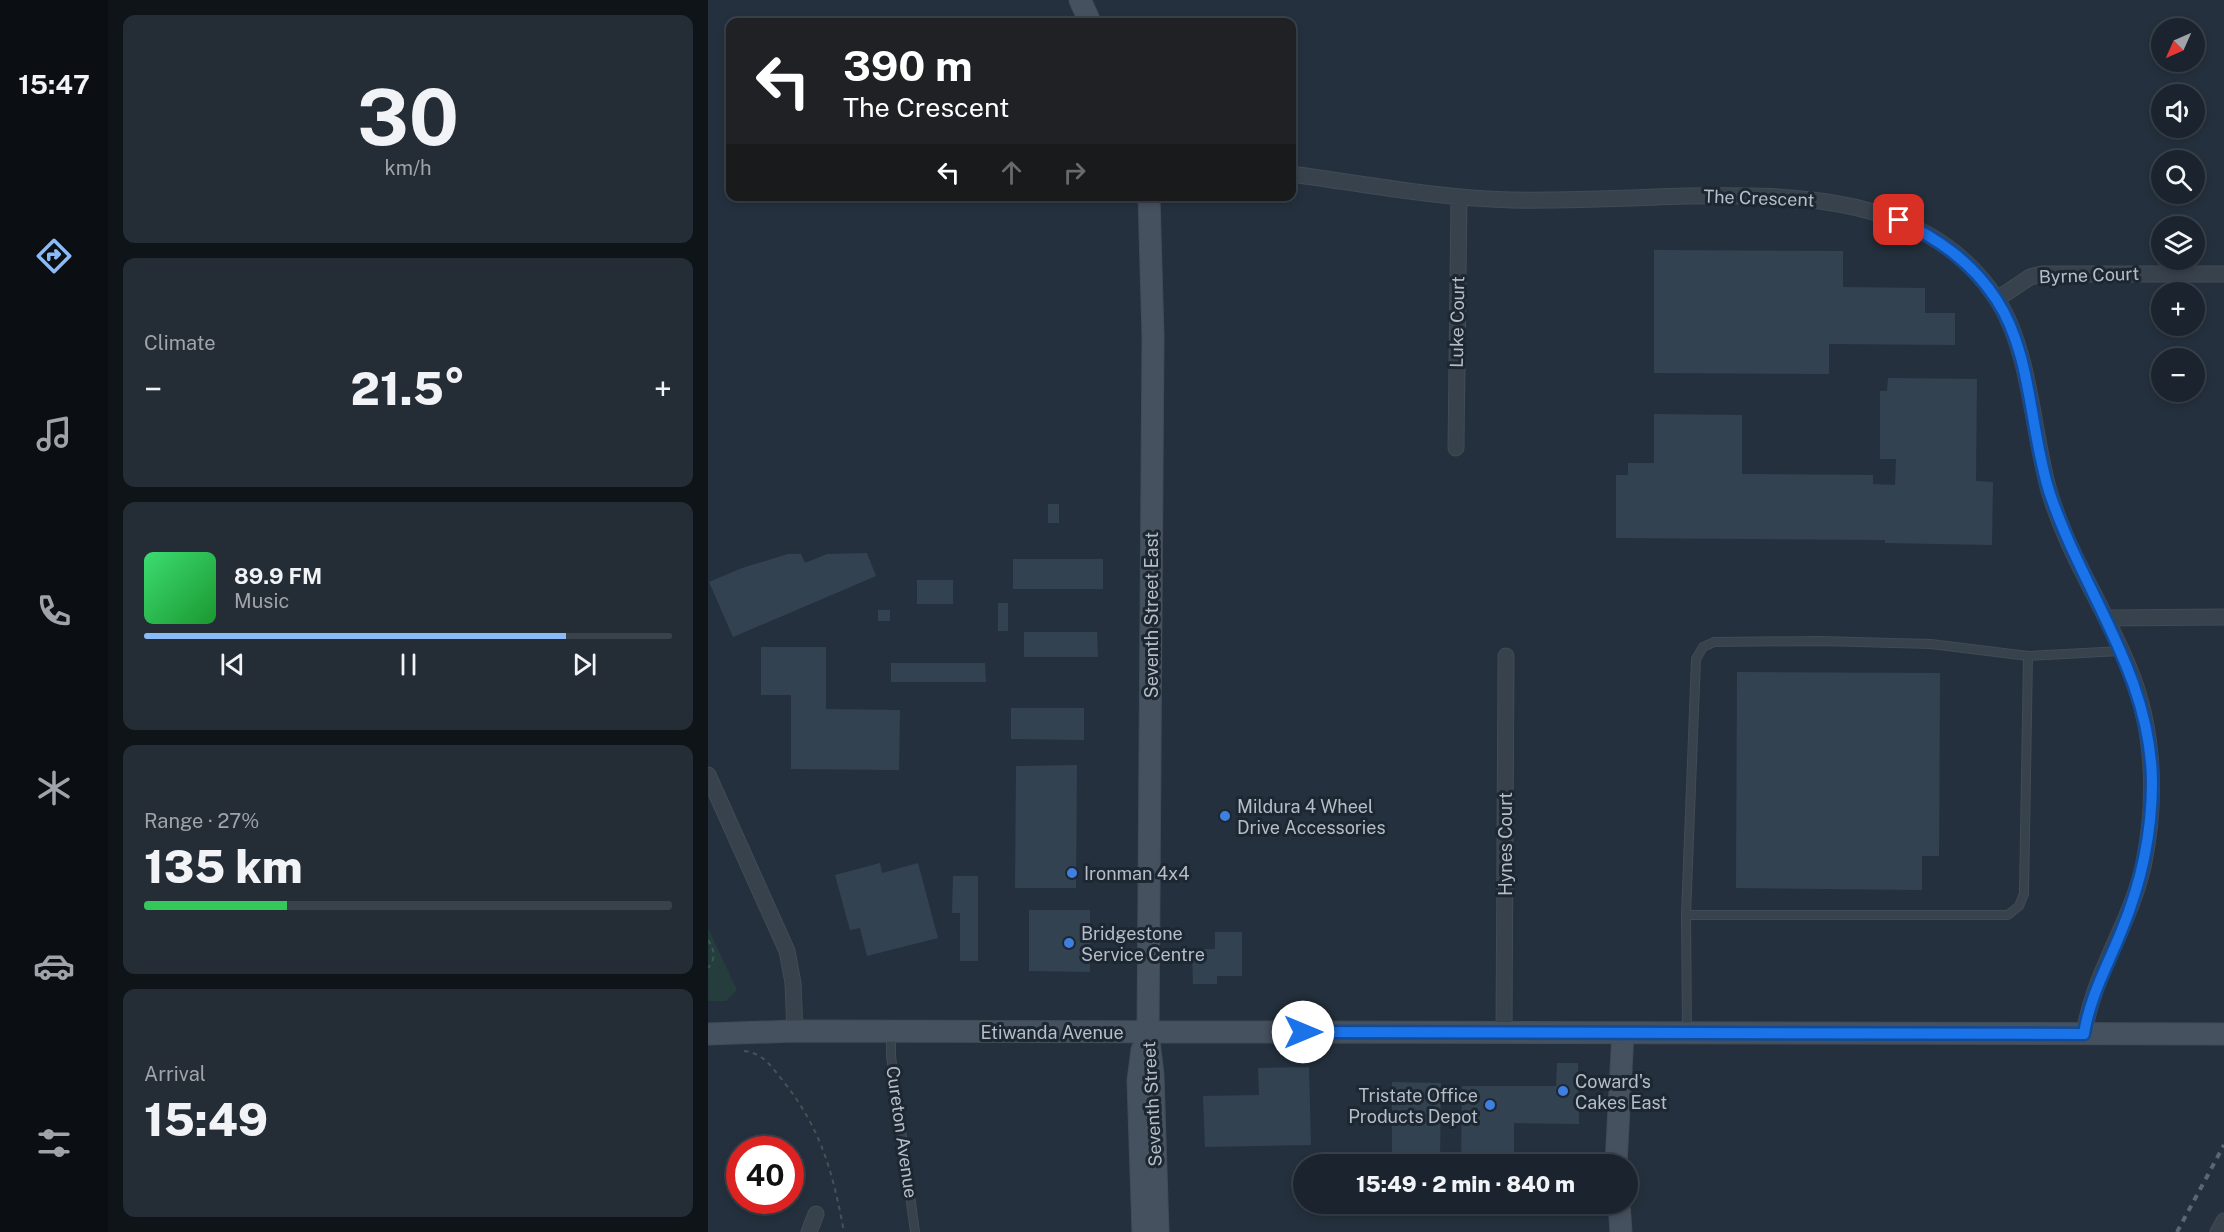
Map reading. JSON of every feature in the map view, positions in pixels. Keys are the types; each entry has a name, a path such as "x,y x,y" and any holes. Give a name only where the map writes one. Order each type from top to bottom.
{"street":[{"path":"1080,0 1088,18"},
{"path":"1092,0 1096,18"},
{"name":"The Crescent","path":"1296,175 1459,197 1509,200 1752,195 1832,201 1899,220 1925,232 1963,260 1996,299 2016,342 2050,492 2065,535 2121,651 2142,711 2149,745 2152,782 2150,828 2134,900 2090,1000 2084,1034"},
{"name":"Luke Court","path":"1456,448 1459,197"},
{"name":"Seventh Street East","path":"1148,1033 1152,359 1152,246 1149,201"},
{"name":"Byrne Court","path":"1996,299 2030,277 2042,274 2224,273"},
{"path":"2106,618 2224,617"},
{"name":"Hynes Court","path":"1504,1032 1506,656"},
{"path":"708,775 787,951 793,983 795,1031"},
{"name":"Etiwanda Avenue","path":"708,1034 891,1031 2224,1034"},
{"name":"Seventh Street","path":"1143,1232 1138,1081 1140,1058 1148,1033"},
{"name":"Seventh Street","path":"1148,1033 1153,1075 1158,1232"},
{"path":"1615,1033 1616,1154"},
{"path":"809,1232 816,1214"},
{"path":"1612,1232 1613,1214"},
{"path":"1619,1214 1621,1232"}],"lane":[{"path":"1687,1033 1686,915 1696,659 1703,647 1714,642 1819,641 1931,644 2028,657 2121,651"},
{"path":"1686,915 2008,915 2019,906 2024,894 2028,657"},
{"name":"Cureton Avenue","path":"891,1031 891,1056 915,1232"}],"path":[{"path":"708,940 714,952 714,961 708,968"},
{"path":"743,1051 752,1052 765,1059 810,1117 831,1171 844,1232"}],"green space":[{"path":"708,928 737,990 726,1001 708,1001"}],"building":[{"path":"1654,250 1843,251 1843,287 1925,288 1925,313 1955,313 1955,345 1829,344 1829,374 1654,373"},
{"path":"1888,378 1977,379 1976,481 1993,482 1992,545 1885,543 1885,540 1616,538 1616,475 1628,475 1628,463 1654,463 1654,414 1742,415 1742,474 1873,475 1873,484 1895,485 1896,459 1880,459 1880,391 1887,391"},
{"path":"1048,504 1059,504 1059,523 1048,523"},
{"path":"867,553 876,576 733,637 709,582 742,568 788,554 801,554 805,563 827,554"},
{"path":"1013,559 1103,559 1103,589 1013,589"},
{"path":"917,580 953,580 953,604 917,604"},
{"path":"998,603 1008,603 1008,631 998,631"},
{"path":"878,610 890,610 890,621 878,621"},
{"path":"1024,632 1097,632 1098,657 1024,657"},
{"path":"761,647 826,647 826,709 900,710 899,770 791,769 791,695 761,695"},
{"path":"891,663 985,663 986,682 891,682"},
{"path":"1737,672 1940,673 1939,856 1922,856 1922,890 1736,888"},
{"path":"1011,708 1084,708 1084,740 1011,739"},
{"path":"1077,765 1076,888 1015,888 1016,766"},
{"path":"880,863 882,873 918,863 938,938 867,956 860,928 850,930 835,875"},
{"path":"953,876 978,876 978,961 960,961 960,913 952,913"},
{"path":"1029,910 1090,910 1090,972 1029,971"},
{"path":"1215,932 1242,932 1242,976 1217,976 1217,984 1193,984 1192,949 1215,949"},
{"path":"1557,1063 1578,1063 1579,1124 1514,1123 1514,1154 1461,1154 1462,1086 1556,1086"},
{"path":"1309,1067 1311,1145 1205,1147 1203,1096 1259,1095 1258,1068"},
{"path":"1392,1082 1441,1083 1440,1154 1392,1154"}],"railway":[{"path":"2177,1232 2224,1145"}],"place":[{"name":"Mildura 4 Wheel Drive Accessories","path":"1225,816"},
{"name":"Ironman 4x4","path":"1072,873"},
{"name":"Bridgestone Service Centre","path":"1069,943"},
{"name":"Coward's Cakes East","path":"1563,1091"},
{"name":"Tristate Office Products Depot","path":"1490,1105"}],"route":[{"path":"1303,1032 2084,1034 2090,1000 2121,934 2144,864 2150,828 2152,782 2149,745 2142,711 2130,669 2083,576 2050,492 2016,342 2007,317 1981,278 1963,260 1943,243 1899,220"}]}
